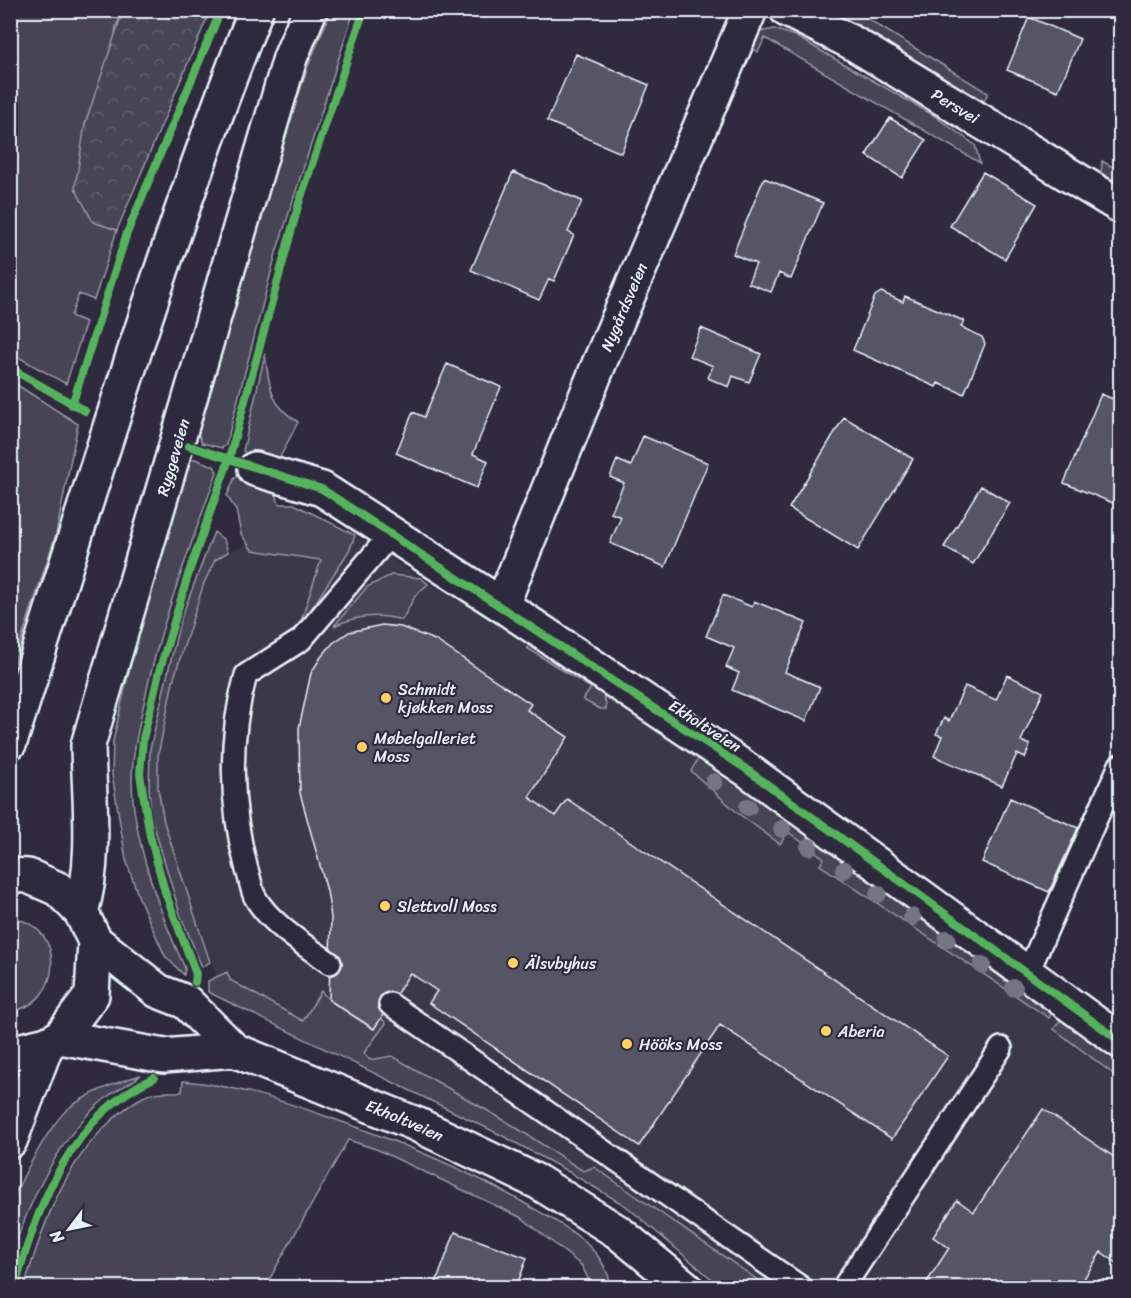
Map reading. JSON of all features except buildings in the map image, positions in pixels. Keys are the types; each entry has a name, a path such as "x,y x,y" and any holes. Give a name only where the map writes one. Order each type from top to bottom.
{"street":[{"path":"10,742 152,297 214,116 256,10"},
{"name":"Ryggeveien","path":"81,912 87,893 90,849 88,745 287,69 309,10"},
{"name":"Nygårdsveien","path":"502,605 599,364 750,10"},
{"name":"Persvei","path":"788,10 850,42 1120,206"},
{"name":"Ekholtveien","path":"255,469 322,489 502,605 746,769 1120,1041"},
{"path":"10,875 28,876 58,889 81,912 95,941 92,995 54,1041 10,1142"},
{"name":"Ekholtveien","path":"95,941 158,991 186,1002 234,1050 416,1124 538,1182 618,1232 686,1287"},
{"path":"10,1053 54,1041"},
{"name":"Ekholtveien","path":"54,1041 164,1056 234,1050"}],"lane":[{"path":"330,963 281,927 255,897 238,837 233,770 237,710 246,675 301,640 391,534"},
{"path":"1028,972 1120,765"},
{"path":"390,1004 802,1287"},
{"path":"843,1287 1001,1048"}],"shaded area":[{"path":"355,535 424,580 532,640 582,674 929,915 1120,1057 1120,1287 721,1287 626,1206 569,1172 501,1135 208,992 208,981 216,975 164,822 158,788 158,756 173,681 204,583 215,560 248,543 350,549"}],"green space":[{"path":"11,11 123,11 116,26 93,222 117,230 94,300 79,294 71,316 86,322 66,384 11,353"},
{"path":"123,11 210,11 117,230 93,222 75,188 85,124"},
{"path":"331,11 354,11 276,253 226,445 222,448 202,443 197,430 286,134 308,66"},
{"path":"823,11 855,11 988,93 984,101"},
{"path":"774,29 795,36 933,115 975,145 980,163 765,38 758,52 750,46 755,33"},
{"path":"1102,161 1120,171 1120,186 1101,174"},
{"path":"265,354 272,393 281,408 298,422 277,463 251,460 243,451"},
{"path":"11,381 78,424 56,534 11,671"},
{"path":"195,459 214,466 217,472 158,644 138,732 132,780 133,802 142,851 158,901 185,968 184,975 165,956 139,898 126,860 112,774 113,741 147,600 189,460"},
{"path":"245,475 273,485 279,504 294,504 355,535 350,549 298,630 321,560 252,550 241,534 236,510 227,496 235,477"},
{"path":"214,532 224,540 228,552 215,560 204,583 173,681 158,756 158,788 164,822 210,962 202,967 180,914 151,815 150,749 180,621"},
{"path":"391,575 421,578 428,584 415,596 402,620 384,616 368,616 351,619 334,626 367,587"},
{"path":"532,640 589,679 605,699 606,709 600,709 583,700 591,688 527,648"},
{"path":"699,757 929,915 1054,1008 1049,1018 820,865 824,858 788,832 780,844 739,814 691,771"},
{"path":"10,918 29,923 42,934 50,948 52,964 49,981 41,995 28,1006 11,1011"},
{"path":"227,972 230,980 303,1021 321,991 329,1000 373,1029 381,1018 386,1023 364,1053 370,1060 392,1056 509,1123 583,1171 594,1167 768,1287 721,1287 626,1206 569,1172 501,1135 208,992 208,981"},
{"path":"1062,1017 1120,1061 1120,1079 1054,1029"},
{"path":"141,1075 114,1092 93,1110 62,1148 48,1170 26,1215 11,1259 9,1220 14,1198 35,1155 53,1126 69,1108 85,1098"},
{"path":"183,1081 257,1094 293,1105 380,1136 457,1168 507,1193 575,1234 591,1247 600,1259 612,1287 592,1287 582,1266 522,1218 376,1149 348,1140 265,1287 24,1287 47,1219 80,1156 112,1120 130,1105 154,1093 182,1092"}],"cycle path":[{"path":"72,405 127,233 221,10"},
{"path":"195,982 196,974 165,892 150,836 140,774 143,739 159,672 189,572 229,459 299,203 364,10"},
{"path":"10,368 85,411"},
{"path":"189,446 322,489 746,769 1120,1041"},
{"path":"15,1288 34,1226 62,1166 80,1139 101,1115 125,1094 154,1078"}],"place":[{"name":"Schmidt kjøkken Moss","path":"386,698"},
{"name":"Møbelgalleriet Moss","path":"362,747"},
{"name":"Slettvoll Moss","path":"385,906"},
{"name":"Älsvbyhus","path":"513,963"},
{"name":"Aberia","path":"826,1031"},
{"name":"Hööks Moss","path":"627,1044"}]}
